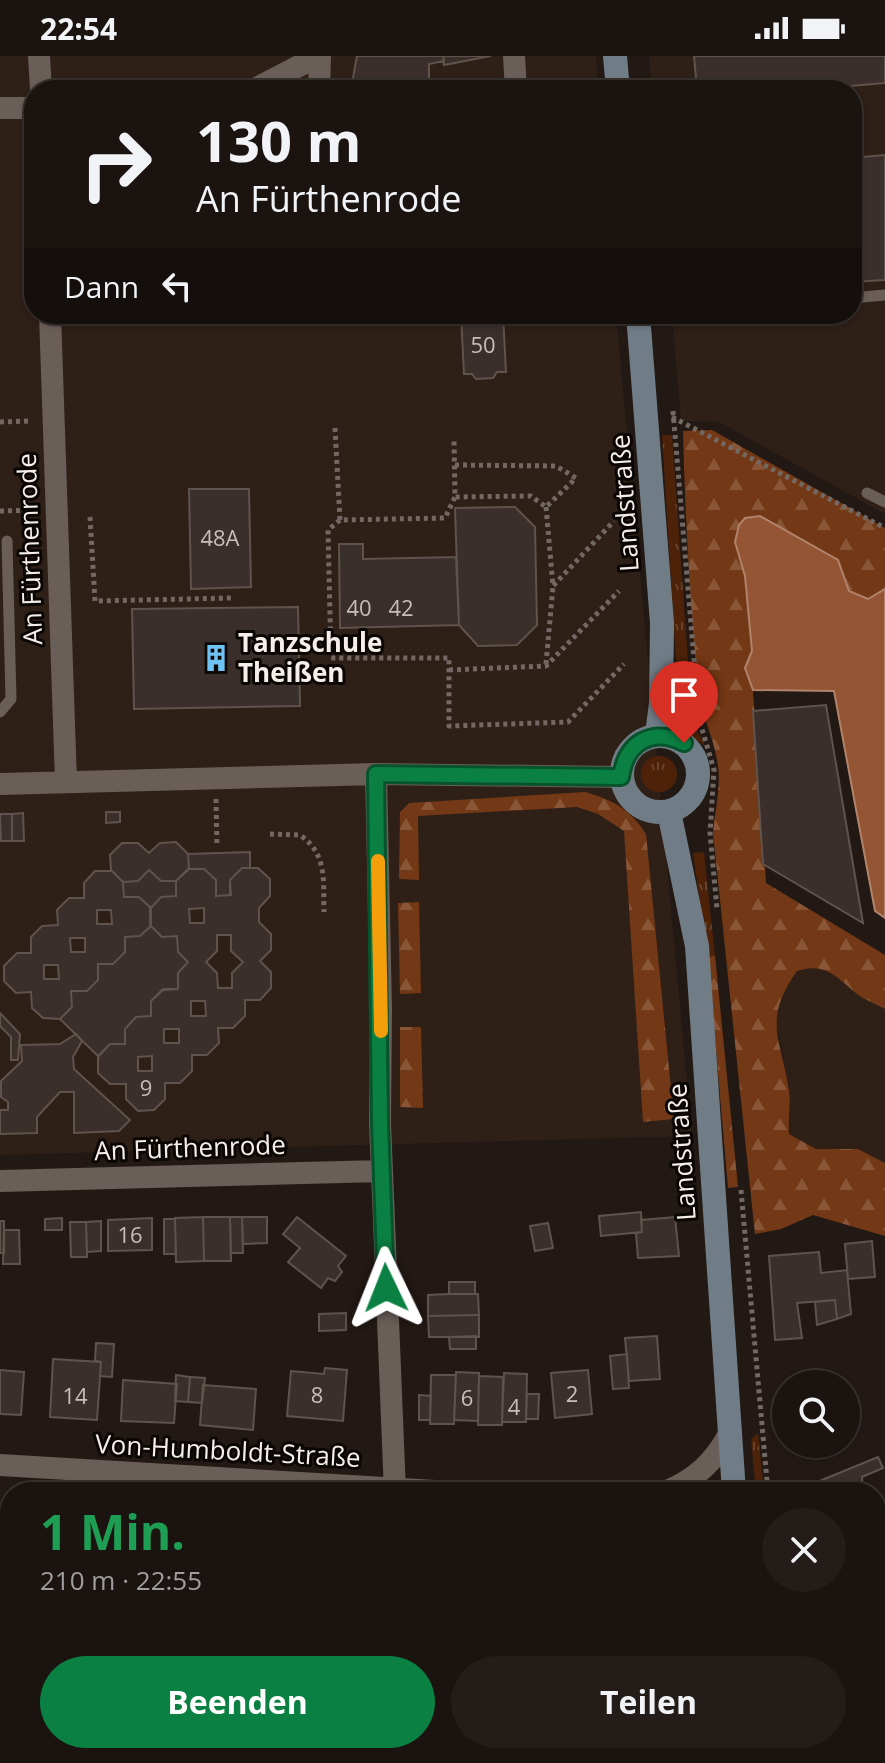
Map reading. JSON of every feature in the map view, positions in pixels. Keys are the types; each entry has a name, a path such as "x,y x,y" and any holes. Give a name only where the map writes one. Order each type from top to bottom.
{"street":[{"path":"39,56 40,80"},
{"path":"272,80 319,56 319,80"},
{"path":"514,56 515,80"},
{"path":"615,56 617,80"},
{"path":"0,108 24,108"},
{"name":"An Fürthenrode","path":"50,324 66,782"},
{"name":"Landstraße","path":"639,324 662,623 661,703 657,735"},
{"path":"657,735 684,743 694,754 698,767 692,795 669,812 656,812 632,801 621,777 630,748 642,739 657,735"},
{"path":"0,784 376,774 621,777"},
{"path":"376,774 381,1171 395,1482"},
{"name":"Landstraße","path":"669,812 697,946 733,1482"},
{"name":"An Fürthenrode","path":"0,1181 381,1171"},
{"path":"681,1482 716,1457 729,1434"},
{"name":"Von-Humboldt-Straße","path":"0,1465 269,1482"}],"lane":[{"path":"862,297 885,295"},
{"path":"867,493 885,502"},
{"path":"0,712 11,699 7,541"}],"path":[{"path":"672,402 699,719 714,770 710,833 717,911"},
{"path":"647,419 674,417 885,528"},
{"path":"0,422 53,421"},
{"path":"335,428 340,520"},
{"path":"454,440 455,497 445,518 340,520 328,530 331,658 449,658 449,726 568,722 624,664"},
{"path":"455,465 556,466 576,478 546,507"},
{"path":"455,497 531,496 546,507 553,586 546,666"},
{"path":"0,511 56,509"},
{"path":"90,517 95,601 231,598"},
{"path":"553,586 614,521"},
{"path":"449,670 546,666 619,591"},
{"path":"216,778 217,847"},
{"path":"270,834 300,835 315,849 322,861 324,912"},
{"path":"740,1176 767,1482"}],"shaded area":[{"path":"0,56 596,56 597,80 24,80 24,324 617,324 692,1136 0,1155"},
{"path":"649,56 885,56 885,514 719,422 681,421 673,324 862,324 862,80 651,80"},
{"path":"760,516 838,560 849,591 868,599 885,589 885,918 875,911 834,691 753,690 745,668 752,651 745,576 735,542 739,525 745,518"},
{"path":"813,966 834,972 856,993 885,1009 885,1163 858,1149 816,1149 789,1134 790,1092 775,1017 780,999 797,970"}],"green space":[{"path":"712,430 885,528 885,591 876,597 864,598 849,593 838,561 745,578 752,652 746,669 753,692 766,883 885,955 885,1009 860,996 830,973 816,968 797,971 786,988 780,1003 777,1029 789,1090 789,1134 816,1149 858,1149 885,1163 885,1236 813,1215 781,1229 755,1234 713,833 718,769 698,689 690,592 683,431"},
{"path":"662,435 672,435 690,691 678,693"},
{"path":"692,705 696,728 705,746 683,730 681,707"},
{"path":"659,756 672,761 677,774 672,787 659,792 646,787 641,774 646,761"},
{"path":"585,792 620,807 634,818 646,834 674,1119 643,1122 624,831 598,814 577,807 418,816 419,880 399,879 400,812 409,803"},
{"path":"704,852 715,956 708,957 693,853"},
{"path":"419,902 421,993 400,994 398,903"},
{"path":"715,956 738,1187 728,1188 708,957"},
{"path":"400,1027 421,1027 423,1108 400,1107"},
{"path":"758,1433 763,1482 755,1482 751,1439"}],"building":[{"path":"357,56 443,56 444,61 429,64 429,80 353,80"},
{"path":"443,56 491,56 444,65"},
{"path":"694,56 885,56 885,83 862,85 862,80 696,80"},
{"path":"885,155 885,280 862,281 862,157"},
{"path":"461,324 504,324 506,372 497,372 493,378 476,379 472,374 464,374"},
{"path":"189,489 249,489 251,587 191,589"},
{"path":"515,507 535,527 537,625 517,645 478,646 459,625 455,508"},
{"path":"339,544 363,544 363,559 456,557 459,625 340,628"},
{"name":"Tanzschule Theißen","path":"298,607 300,706 134,709 132,609"},
{"path":"826,705 863,923 763,864 753,711"},
{"path":"106,812 120,812 120,822 106,823"},
{"path":"23,813 24,841 12,841 12,814"},
{"path":"0,814 12,814 12,841 1,841"},
{"path":"176,842 188,854 189,869 176,881 161,881 149,870 138,881 123,882 111,870 110,855 122,843 138,843 149,853 160,843"},
{"path":"250,852 250,868 242,868 230,880 230,895 216,896 216,880 204,869 189,869 188,854"},
{"path":"242,868 258,868 270,879 270,896 259,908 259,922 271,934 271,950 260,961 271,972 271,988 260,1000 245,1000 245,1016 233,1028 218,1028 219,1043 207,1055 192,1055 192,1071 180,1083 165,1083 165,1099 154,1110 138,1111 126,1099 126,1084 110,1084 98,1073 98,1057 110,1044 125,1044 125,1029 136,1017 151,1016 151,1001 163,990 178,989 178,973 188,962 178,952 177,936 162,937 150,925 150,909 161,897 176,896 176,881 188,869 204,869 216,880 216,896 231,895 230,880","holes":["204,908 204,923 190,923 189,909","217,935 231,935 231,951 243,962 232,973 232,988 218,988 217,973 206,962 217,951","191,1001 205,1001 206,1016 191,1016","164,1029 179,1029 179,1043 164,1043","152,1056 152,1071 138,1071 138,1057"]},
{"path":"149,870 161,881 176,881 176,896 161,897 151,908 139,897 124,897 123,882 138,881"},
{"path":"95,871 112,871 123,882 124,897 139,897 151,908 151,926 140,936 125,937 125,952 113,964 98,964 98,980 87,991 71,991 72,1007 60,1019 43,1018 32,1008 31,992 16,993 4,981 4,966 17,953 31,953 31,937 42,926 58,925 57,910 69,898 84,898 84,883","holes":["97,910 111,910 112,924 97,924","70,938 85,938 85,952 71,952","44,965 58,965 59,979 44,979"]},
{"path":"151,926 162,937 177,936 178,952 188,962 178,973 178,989 163,989 151,1001 151,1016 136,1017 125,1029 125,1044 110,1044 98,1056 60,1019 72,1007 71,991 87,991 98,980 98,964 113,964 125,952 125,937 140,936"},
{"path":"0,1013 20,1034 18,1060 11,1060 11,1037 0,1026"},
{"path":"76,1034 82,1041 73,1057 74,1069 130,1120 119,1131 74,1133 74,1092 60,1092 37,1117 37,1133 0,1134 0,1110 8,1110 8,1102 1,1097 1,1081 22,1061 21,1045 60,1044"},
{"path":"641,1212 642,1232 601,1236 599,1216"},
{"path":"203,1217 230,1217 231,1261 204,1261"},
{"path":"203,1217 204,1261 176,1262 175,1218"},
{"path":"230,1217 242,1217 243,1253 231,1253"},
{"path":"242,1217 267,1217 267,1243 243,1244"},
{"path":"297,1217 346,1256 338,1266 342,1272 335,1281 328,1278 321,1288 288,1262 300,1248 283,1234"},
{"path":"675,1217 679,1256 638,1258 636,1233 642,1232 641,1220"},
{"path":"62,1218 62,1230 45,1230 45,1219"},
{"path":"152,1218 152,1250 108,1251 108,1220"},
{"path":"164,1219 175,1219 176,1254 164,1254"},
{"path":"0,1221 4,1221 4,1253 0,1253"},
{"path":"101,1221 101,1251 87,1252 86,1222"},
{"path":"70,1222 86,1222 87,1257 71,1257"},
{"path":"548,1223 553,1248 535,1251 530,1226"},
{"path":"4,1230 19,1230 20,1264 3,1264"},
{"path":"872,1241 875,1277 848,1279 845,1244"},
{"path":"819,1252 821,1273 847,1270 851,1314 837,1319 835,1300 797,1303 802,1338 775,1340 769,1256"},
{"path":"449,1282 475,1282 475,1294 449,1294"},
{"path":"478,1294 479,1315 428,1316 428,1295"},
{"path":"835,1300 837,1319 817,1325 815,1302"},
{"path":"346,1313 346,1330 319,1331 319,1314"},
{"path":"479,1315 479,1337 429,1337 428,1316"},
{"path":"476,1336 476,1349 450,1349 449,1337"},
{"path":"657,1336 660,1379 629,1381 625,1338"},
{"path":"96,1343 114,1344 112,1377 100,1376 101,1362 95,1361"},
{"path":"627,1354 629,1388 613,1389 610,1356"},
{"path":"53,1359 101,1362 97,1420 50,1417"},
{"path":"325,1368 347,1370 343,1421 287,1416 291,1371 324,1374"},
{"path":"0,1370 24,1372 21,1415 0,1414"},
{"path":"588,1370 592,1414 555,1418 551,1373"},
{"path":"456,1372 479,1373 478,1421 454,1420"},
{"path":"504,1373 527,1374 526,1422 502,1422"},
{"path":"176,1375 190,1377 188,1402 175,1401"},
{"path":"431,1375 456,1375 454,1424 430,1424"},
{"path":"479,1376 503,1377 502,1425 478,1425"},
{"path":"190,1377 205,1378 202,1403 188,1402"},
{"path":"123,1380 177,1384 174,1423 121,1421"},
{"path":"203,1385 256,1389 253,1430 200,1425"},
{"path":"527,1394 539,1394 538,1419 526,1419"},
{"path":"419,1395 431,1396 430,1420 419,1420"},
{"path":"878,1457 883,1468 862,1477 862,1482 822,1480"}],"slow traffic":[{"path":"378,861 381,1031"}],"place":[{"name":"Tanzschule Theißen","path":"216,658"}],"route":[{"path":"386,1288 380,1123 376,774 621,777 623,762 630,748 642,739 657,735 684,743"}]}
